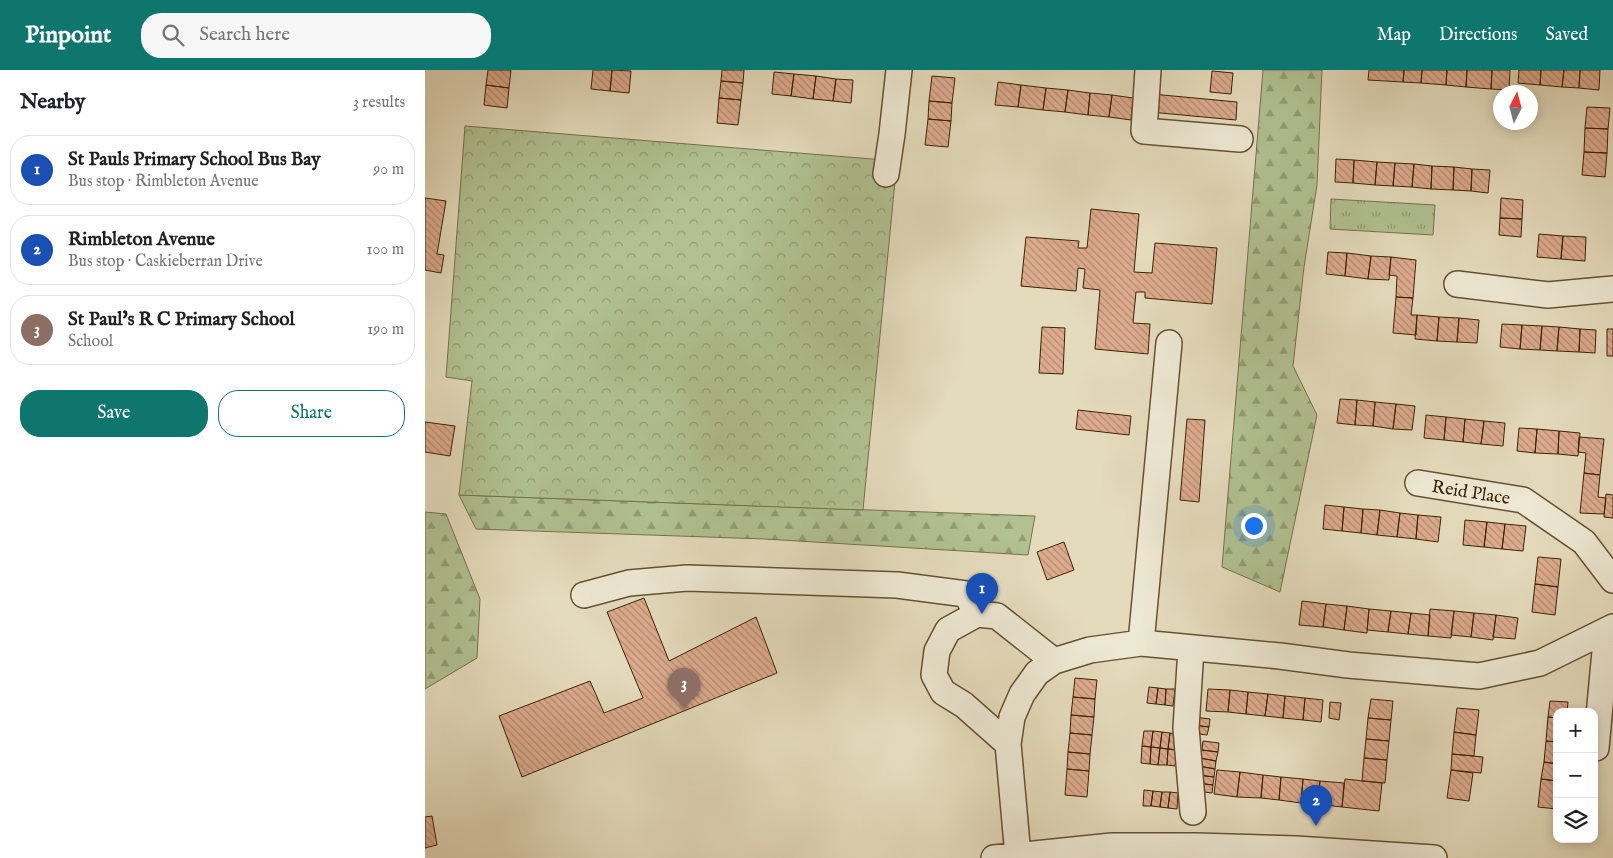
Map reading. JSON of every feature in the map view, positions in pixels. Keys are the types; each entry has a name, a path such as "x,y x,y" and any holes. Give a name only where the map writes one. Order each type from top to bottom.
{"street":[{"path":"886,174 899,70"},
{"path":"1148,70 1144,130 1240,139"},
{"path":"1457,284 1548,295 1613,289"},
{"path":"1141,643 1169,343"},
{"name":"Reid Place","path":"1418,483 1523,500 1584,542 1613,580"},
{"path":"583,595 629,583 687,578 887,584 947,590 966,594 977,614"},
{"path":"1008,744 964,705 943,692 934,675 937,651 948,630 977,614 997,616 1054,661"},
{"path":"1434,858 1296,849 1186,846 1112,846 1006,857 1008,744 1013,717 1022,694 1037,673 1054,661 1090,650 1141,643 1280,656 1348,665 1479,676 1540,663 1610,629"},
{"path":"1598,724 1610,629"},
{"path":"1191,648 1186,728 1193,812"}],"green space":[{"path":"1263,70 1322,70 1317,185 1304,267 1293,366 1317,415 1280,592 1222,567"},
{"path":"465,126 897,161 863,510 459,495 472,381 446,377"},
{"path":"1331,199 1435,205 1433,235 1330,229"},
{"path":"459,495 1035,516 1028,555 765,539 476,529"},
{"path":"425,512 446,514 480,599 477,658 425,689"}],"building":[{"path":"488,70 511,70 509,88 486,85"},
{"path":"593,70 612,70 610,91 591,89"},
{"path":"612,70 631,71 629,93 610,91"},
{"path":"722,70 744,70 743,83 721,81"},
{"path":"1369,70 1404,70 1403,82 1368,80"},
{"path":"1404,70 1422,70 1421,83 1403,82"},
{"path":"1422,70 1447,70 1446,85 1421,83"},
{"path":"1447,70 1467,70 1466,87 1446,85"},
{"path":"1467,70 1492,70 1491,89 1466,87"},
{"path":"1492,70 1510,70 1509,85 1493,85 1493,89 1491,89"},
{"path":"1519,70 1541,70 1540,85 1518,83"},
{"path":"1541,70 1564,70 1562,87 1540,85"},
{"path":"1564,70 1580,70 1579,88 1562,87"},
{"path":"1580,70 1600,70 1599,90 1579,88"},
{"path":"1212,71 1233,73 1231,94 1210,92"},
{"path":"774,72 794,74 791,96 772,94"},
{"path":"794,74 816,76 813,99 791,96"},
{"path":"816,76 836,79 833,101 813,99"},
{"path":"932,76 955,78 952,103 929,101"},
{"path":"836,79 853,80 851,103 833,101"},
{"path":"721,81 743,83 741,100 719,98"},
{"path":"998,82 1021,85 1018,107 995,105"},
{"path":"486,85 509,88 507,108 484,105"},
{"path":"1021,85 1046,88 1043,110 1018,107"},
{"path":"1046,88 1068,90 1065,112 1043,110"},
{"path":"1068,90 1090,93 1088,115 1065,112"},
{"path":"1090,93 1112,95 1109,117 1088,115"},
{"path":"1152,94 1237,102 1236,120 1150,112"},
{"path":"1112,95 1133,98 1131,120 1109,117"},
{"path":"719,98 741,100 738,125 717,123"},
{"path":"929,101 952,103 951,121 928,119"},
{"path":"1587,107 1610,108 1608,129 1585,128"},
{"path":"928,119 951,121 948,147 925,145"},
{"path":"1585,128 1608,129 1607,153 1584,152"},
{"path":"1584,152 1607,153 1605,177 1582,175"},
{"path":"1336,159 1354,160 1353,183 1335,182"},
{"path":"1354,160 1377,162 1375,185 1353,183"},
{"path":"1377,162 1395,163 1393,186 1375,185"},
{"path":"1395,163 1414,164 1412,187 1393,186"},
{"path":"1414,164 1432,166 1431,189 1412,187"},
{"path":"1432,166 1454,167 1453,190 1431,189"},
{"path":"1454,167 1472,169 1471,191 1453,190"},
{"path":"1472,169 1490,170 1488,193 1471,191"},
{"path":"425,198 446,201 437,254 444,255 441,273 425,270"},
{"path":"1501,198 1523,200 1522,219 1500,218"},
{"path":"1091,209 1139,214 1134,272 1152,273 1155,243 1217,248 1212,304 1145,298 1145,292 1136,292 1133,323 1150,324 1148,354 1095,349 1100,290 1083,288 1085,269 1078,268 1076,291 1021,286 1026,237 1079,241 1078,248 1087,248"},
{"path":"1500,218 1522,219 1521,237 1499,235"},
{"path":"1539,234 1563,236 1561,259 1537,257"},
{"path":"1563,236 1586,237 1585,261 1561,259"},
{"path":"1328,252 1347,253 1345,276 1326,274"},
{"path":"1347,253 1371,256 1368,279 1345,276"},
{"path":"1371,256 1391,257 1389,280 1368,279"},
{"path":"1391,257 1416,260 1413,298 1396,297 1397,276 1389,275"},
{"path":"1396,297 1413,298 1411,315 1417,315 1416,335 1393,333"},
{"path":"1417,315 1439,317 1437,341 1415,339"},
{"path":"1439,317 1459,318 1457,342 1437,341"},
{"path":"1459,318 1479,320 1477,343 1457,342"},
{"path":"1502,324 1522,325 1520,349 1500,347"},
{"path":"1522,325 1542,326 1540,350 1520,349"},
{"path":"1542,326 1559,327 1557,351 1540,350"},
{"path":"1042,327 1065,328 1063,374 1039,373"},
{"path":"1559,327 1580,329 1579,352 1557,351"},
{"path":"1580,329 1596,330 1595,353 1579,352"},
{"path":"1607,329 1613,329 1613,356 1607,356"},
{"path":"1340,399 1357,400 1355,425 1337,423"},
{"path":"1357,400 1375,402 1373,426 1355,425"},
{"path":"1375,402 1396,404 1393,429 1373,426"},
{"path":"1396,404 1415,406 1412,430 1393,429"},
{"path":"1078,410 1131,416 1129,435 1076,429"},
{"path":"1426,415 1446,417 1444,440 1424,438"},
{"path":"1446,417 1465,419 1463,442 1444,440"},
{"path":"1187,419 1205,420 1199,502 1180,500"},
{"path":"1465,419 1484,421 1481,444 1463,442"},
{"path":"1484,421 1505,423 1503,446 1481,444"},
{"path":"425,422 455,426 450,456 425,452"},
{"path":"1519,428 1537,429 1535,453 1517,451"},
{"path":"1537,429 1559,431 1558,454 1535,453"},
{"path":"1559,431 1580,433 1578,456 1558,454"},
{"path":"1579,437 1604,439 1600,475 1584,473 1586,453 1578,452"},
{"path":"1584,473 1600,475 1598,497 1606,498 1604,514 1580,513"},
{"path":"1606,494 1613,495 1613,518 1604,517"},
{"path":"1325,505 1344,507 1342,531 1323,529"},
{"path":"1344,507 1363,509 1361,533 1342,531"},
{"path":"1363,509 1380,510 1377,535 1361,533"},
{"path":"1380,510 1400,513 1397,537 1377,535"},
{"path":"1400,513 1418,515 1416,539 1397,537"},
{"path":"1418,515 1441,517 1438,542 1416,539"},
{"path":"1465,520 1487,522 1484,547 1463,545"},
{"path":"1487,522 1505,524 1502,549 1484,547"},
{"path":"1505,524 1526,526 1523,551 1502,549"},
{"path":"1064,542 1074,570 1047,580 1037,552"},
{"path":"1538,557 1561,559 1558,587 1535,584"},
{"path":"1535,584 1558,587 1555,615 1532,612"},
{"path":"644,598 669,661 756,617 777,673 522,777 499,716 590,681 604,713 643,698 607,612"},
{"path":"1302,601 1326,604 1323,627 1299,625"},
{"path":"1326,604 1347,606 1344,630 1323,627"},
{"path":"1347,606 1369,609 1367,633 1344,630"},
{"path":"1369,609 1391,611 1388,632 1367,630"},
{"path":"1430,609 1454,611 1451,638 1428,636"},
{"path":"1391,611 1411,613 1408,634 1388,632"},
{"path":"1454,611 1474,613 1471,637 1451,635"},
{"path":"1411,613 1430,615 1428,636 1408,634"},
{"path":"1474,613 1496,615 1493,640 1471,637"},
{"path":"1496,615 1518,618 1515,639 1493,637"},
{"path":"1075,678 1097,680 1095,699 1073,697"},
{"path":"1149,687 1158,688 1156,704 1147,703"},
{"path":"1158,688 1166,689 1165,705 1156,704"},
{"path":"1166,689 1175,689 1173,706 1165,705"},
{"path":"1208,689 1230,690 1228,712 1206,711"},
{"path":"1230,690 1248,692 1246,714 1228,712"},
{"path":"1248,692 1268,694 1265,716 1246,714"},
{"path":"1268,694 1285,696 1283,718 1265,716"},
{"path":"1285,696 1305,698 1303,720 1283,718"},
{"path":"1073,697 1095,699 1094,717 1071,715"},
{"path":"1305,698 1323,700 1321,722 1303,720"},
{"path":"1371,699 1393,701 1391,720 1368,718"},
{"path":"1550,701 1568,702 1567,708 1553,708 1553,718 1548,717"},
{"path":"1330,702 1341,703 1339,720 1329,718"},
{"path":"1457,708 1479,710 1476,735 1454,732"},
{"path":"1071,715 1094,717 1092,735 1070,733"},
{"path":"1194,717 1210,719 1209,727 1193,725"},
{"path":"1548,717 1553,718 1553,742 1546,741"},
{"path":"1368,718 1391,720 1389,741 1366,739"},
{"path":"1193,725 1209,727 1207,735 1191,733"},
{"path":"1144,731 1153,731 1151,747 1142,746"},
{"path":"1153,731 1162,732 1160,748 1151,747"},
{"path":"1162,732 1170,733 1168,749 1160,748"},
{"path":"1454,732 1476,735 1474,756 1452,754"},
{"path":"1070,733 1092,735 1090,754 1068,752"},
{"path":"1170,733 1178,734 1177,750 1168,749"},
{"path":"1366,739 1389,741 1387,760 1364,758"},
{"path":"1203,741 1219,743 1218,752 1202,750"},
{"path":"1546,741 1553,742 1553,763 1544,762"},
{"path":"1142,746 1151,747 1150,764 1141,763"},
{"path":"1151,747 1160,748 1158,765 1150,764"},
{"path":"1160,748 1168,749 1167,765 1158,765"},
{"path":"1168,749 1177,750 1175,766 1167,765"},
{"path":"1202,750 1218,752 1216,761 1200,758"},
{"path":"1068,752 1090,754 1089,771 1067,769"},
{"path":"1452,754 1483,757 1481,773 1451,770"},
{"path":"1200,758 1216,761 1215,769 1199,766"},
{"path":"1364,758 1387,760 1385,783 1362,781"},
{"path":"1544,762 1553,763 1553,780 1541,779"},
{"path":"1199,766 1215,769 1214,777 1198,775"},
{"path":"1067,769 1089,771 1087,797 1065,795"},
{"path":"1217,770 1240,772 1237,797 1214,794"},
{"path":"1451,770 1473,773 1469,801 1447,798"},
{"path":"1240,772 1263,775 1261,798 1237,797"},
{"path":"1198,775 1214,777 1213,785 1197,783"},
{"path":"1263,775 1281,777 1279,800 1261,798"},
{"path":"1281,777 1303,779 1301,803 1279,800"},
{"path":"1303,779 1320,781 1317,804 1301,803"},
{"path":"1345,779 1382,783 1379,811 1342,807"},
{"path":"1541,779 1553,780 1553,809 1538,807"},
{"path":"1320,781 1344,783 1342,807 1317,804"},
{"path":"1197,783 1213,785 1212,793 1196,791"},
{"path":"1144,790 1153,791 1151,806 1143,806"},
{"path":"1153,791 1162,792 1160,807 1151,806"},
{"path":"1162,792 1170,792 1168,808 1160,807"},
{"path":"1170,792 1178,793 1177,809 1168,808"},
{"path":"432,816 437,845 425,848 425,817"}],"place":[{"name":"St Pauls Primary School Bus Bay","path":"982,614"},
{"name":"St Paul's R C Primary School","path":"684,709"},
{"name":"Rimbleton Avenue","path":"1316,826"}]}
